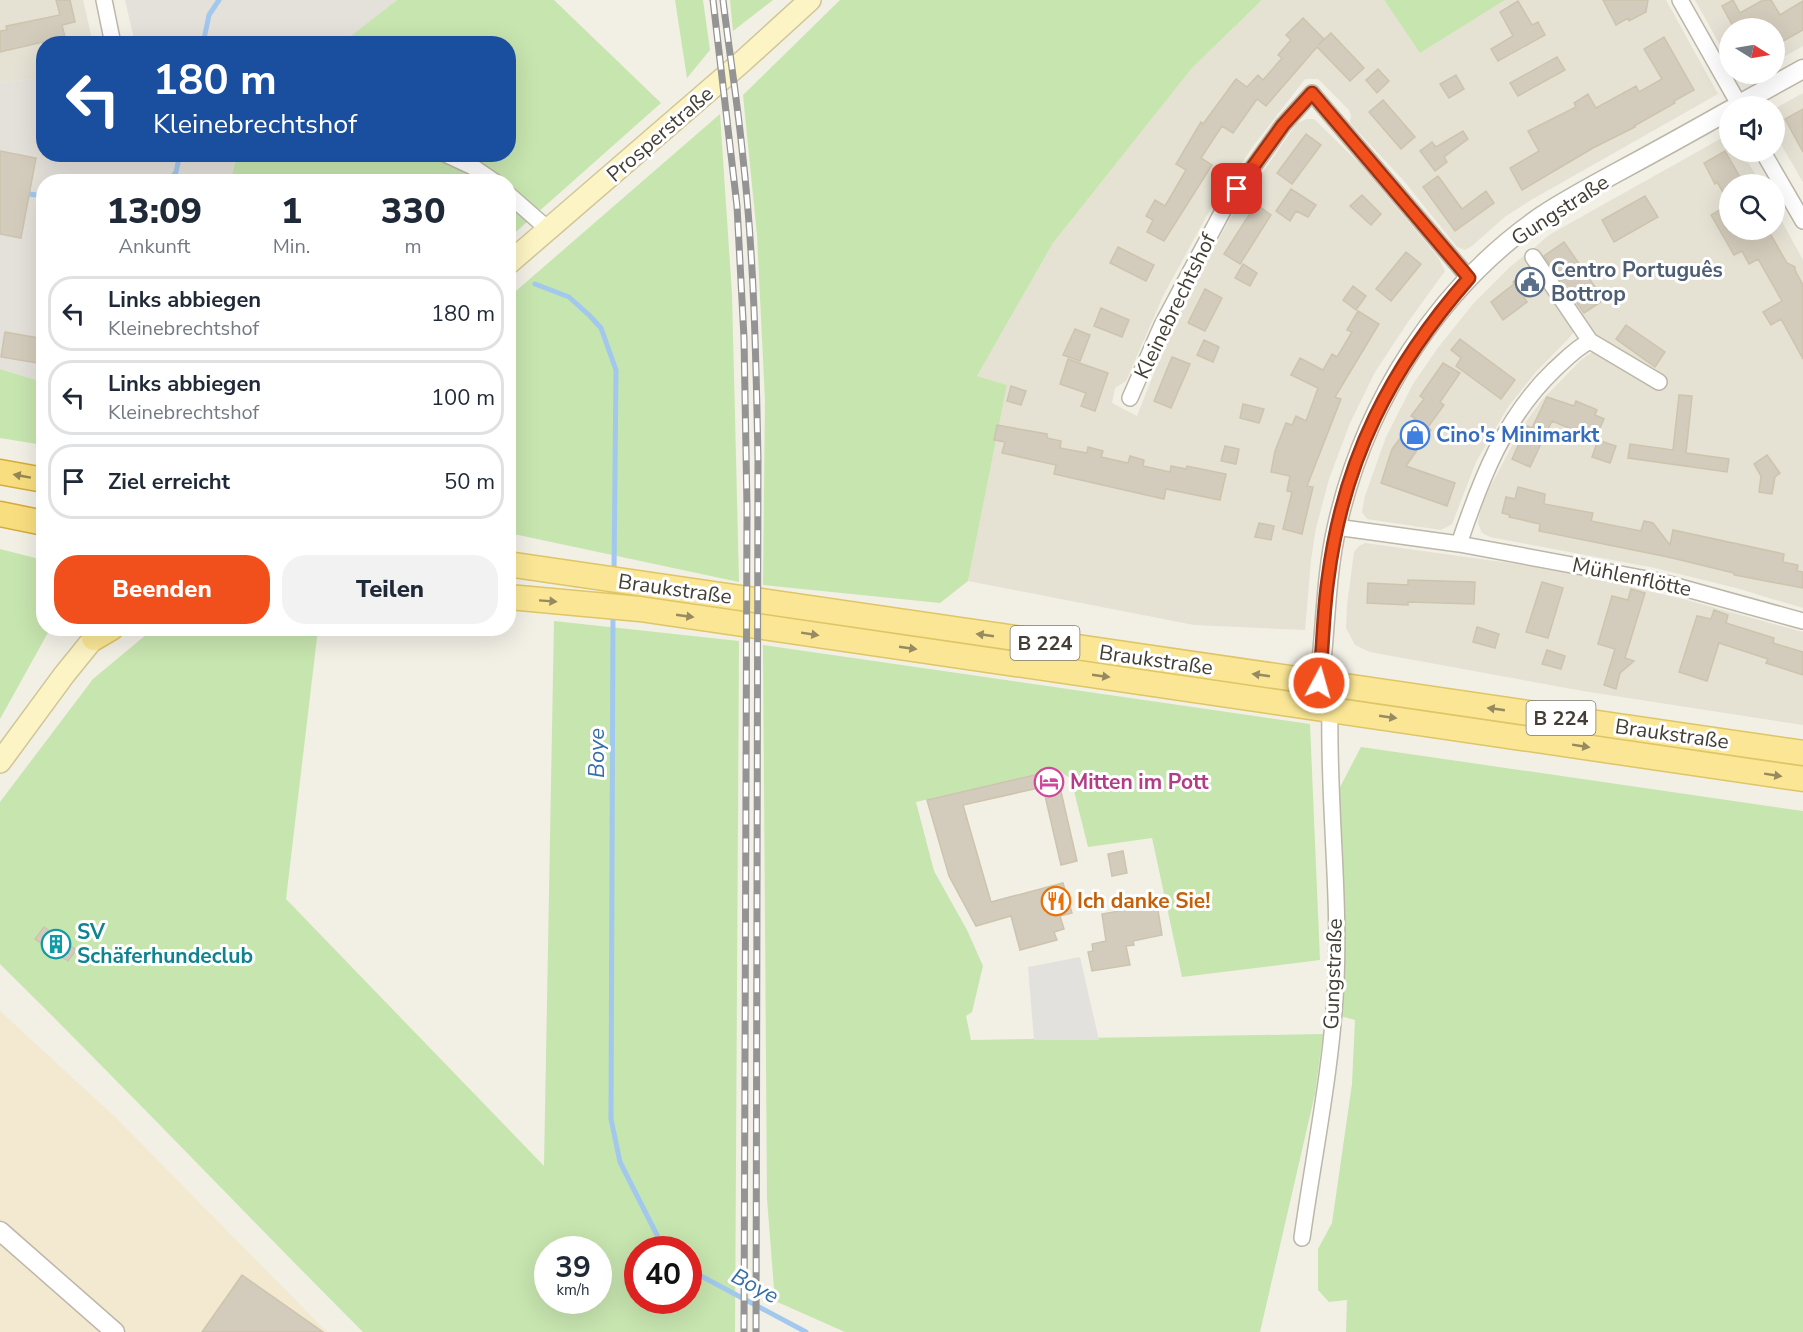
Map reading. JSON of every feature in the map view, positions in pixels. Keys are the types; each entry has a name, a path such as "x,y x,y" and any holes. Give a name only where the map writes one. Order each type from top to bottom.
{"highway":[{"path":"0,472 36,479"},
{"path":"0,514 36,523"}],"main road":[{"name":"Prosperstraße","path":"516,258 548,232 810,0"},
{"name":"Braukstraße","path":"516,565 1803,753"},
{"name":"Braukstraße","path":"516,598 640,609 1803,779"},
{"path":"0,762 94,636"}],"street":[{"path":"104,0 111,36"},
{"path":"1680,0 1730,96"},
{"name":"Gungstraße","path":"1755,96 1803,69"},
{"name":"Kleinebrechtshof","path":"1130,398 1162,325 1226,205 1283,125 1312,93 1469,278"},
{"name":"Gungstraße","path":"1319,683 1328,579 1336,527 1354,465 1382,401 1397,374 1433,321 1469,278 1493,255 1544,214 1719,116"},
{"path":"464,162 484,174"},
{"path":"1769,162 1803,219"},
{"path":"516,201 541,222 548,232"},
{"path":"1533,256 1590,341 1659,382"},
{"path":"1459,544 1481,480 1493,453 1514,417 1542,381 1578,347 1590,341"},
{"name":"Mühlenflötte","path":"1336,527 1459,544 1658,581 1803,621"},
{"name":"Gungstraße","path":"1302,1238 1326,1084 1336,983 1337,930 1329,757 1330,709"},
{"path":"0,1231 115,1332"}],"shaded area":[{"path":"0,0 83,0 91,36 36,36 36,79 0,83"},
{"path":"125,0 397,0 352,36 133,36"},
{"path":"1262,0 1384,0 1420,53 1505,0 1666,0 1718,94 1531,200 1506,216 1465,250 1457,247 1404,181 1350,123 1349,110 1318,79 1305,79 1254,145 1210,210 1164,294 1126,381 1115,388 1112,403 1137,416 1186,298 1230,219 1297,123 1314,119 1360,164 1438,257 1445,271 1375,372 1350,423 1329,479 1316,528 1305,630 1194,625 968,581 1007,385 977,376 1053,243 1192,68"},
{"path":"1695,0 1803,0 1803,46 1785,56 1785,18 1719,18 1719,43"},
{"path":"36,79 36,162 235,162 232,174 36,174 36,380 0,369 0,83"},
{"path":"1803,93 1803,182 1785,151 1785,103"},
{"path":"1719,140 1719,162 1748,162 1755,174 1719,174 1719,240 1785,240 1785,227 1803,260 1803,608 1736,588 1655,568 1490,537 1482,533 1478,523 1480,512 1488,491 1522,427 1542,400 1581,360 1594,351 1599,352 1654,388 1618,351 1588,326 1533,249 1549,235"},
{"path":"1526,254 1572,320 1574,331 1571,336 1535,373 1508,407 1476,462 1452,524 1441,530 1367,519 1362,512 1365,496 1386,437 1413,384 1473,304"},
{"path":"1365,543 1517,564 1589,577 1683,599 1803,632 1803,725 1583,691 1370,652 1355,645 1346,628 1354,552"},
{"path":"1080,957 1099,1040 1034,1040 1028,967"},
{"path":"0,1011 115,1117 327,1332 0,1332"}],"green space":[{"path":"397,0 554,0 661,103 516,232 516,174 232,174 235,162 516,162 516,36 351,36"},
{"path":"675,0 703,0 710,50 687,78"},
{"path":"730,0 773,0 733,31"},
{"path":"840,0 1262,0 1192,68 1053,243 977,376 1007,385 968,581 940,603 763,585 765,401 757,235 743,95"},
{"path":"1384,0 1505,0 1420,53"},
{"path":"720,114 732,294 739,582 516,534 516,291"},
{"path":"0,369 36,380 36,444 0,438"},
{"path":"0,549 36,558 36,636 46,636 0,719"},
{"path":"554,621 739,641 735,1332 363,1332 0,964 0,802 93,679 145,636 317,636 286,899 544,1166"},
{"path":"763,645 1310,724 1320,960 1182,977 1152,838 1088,847 1071,779 1057,769 916,802 934,871 967,930 983,966 972,1012 966,1016 971,1040 1323,1034 1315,1094 1260,1332 845,1332 775,1301 767,1199"},
{"path":"1361,747 1803,811 1803,1332 1346,1332 1347,1300 1329,1302 1318,1290 1318,1249 1332,1223 1352,1084 1355,1020 1340,1016 1344,930 1338,791"}],"building":[{"path":"56,0 70,0 75,22 62,25 65,36 36,36 36,44 0,52 0,31 7,30 6,26 60,15"},
{"path":"1603,0 1648,0 1646,12 1616,25"},
{"path":"1733,0 1740,13 1763,0 1771,0 1780,15 1803,1 1803,30 1785,40 1785,18 1729,18 1722,6"},
{"path":"1518,1 1532,25 1538,22 1545,35 1498,61 1491,49 1513,36 1500,12"},
{"path":"1303,18 1324,39 1318,45 1331,33 1364,68 1350,81 1317,47 1266,106 1257,99 1233,133 1222,126 1201,158 1212,165 1164,241 1147,232 1153,220 1146,216 1155,200 1165,206 1175,189 1186,170 1176,164 1201,122 1203,124 1236,79 1247,87 1258,75 1263,80 1282,58 1278,55 1291,40 1286,35"},
{"path":"1664,37 1694,90 1635,127 1593,148 1522,190 1510,168 1539,151 1528,131 1576,107 1574,103 1588,94 1596,108 1636,86 1639,92 1662,79 1644,49"},
{"path":"1557,57 1565,70 1518,96 1510,83"},
{"path":"1378,69 1389,81 1377,93 1366,80"},
{"path":"1456,75 1464,89 1449,98 1440,84"},
{"path":"1383,100 1415,137 1401,149 1369,112"},
{"path":"1803,109 1803,152 1785,119"},
{"path":"1463,131 1468,139 1444,157 1447,162 1435,171 1420,151 1432,142 1436,147"},
{"path":"1306,134 1321,145 1292,184 1277,173"},
{"path":"0,151 36,158 21,238 0,234"},
{"path":"1719,154 1719,162 1731,162 1738,174 1719,174 1719,185 1717,182 1715,184 1704,163"},
{"path":"1438,176 1462,209 1486,191 1494,203 1455,231 1423,187"},
{"path":"1291,189 1316,205 1308,217 1296,211 1290,221 1276,211"},
{"path":"1362,195 1381,214 1371,225 1350,206"},
{"path":"1645,196 1658,217 1614,242 1602,220"},
{"path":"1256,204 1271,215 1240,264 1224,254"},
{"path":"1719,210 1719,229 1711,215"},
{"path":"1725,240 1774,240 1787,263 1795,267 1803,285 1803,359 1781,319 1771,325 1763,312 1782,301 1758,259 1749,264 1742,251 1734,255"},
{"path":"1564,242 1604,300 1584,313 1544,256"},
{"path":"1118,247 1154,265 1146,281 1110,263"},
{"path":"1406,252 1421,264 1391,301 1376,289"},
{"path":"1243,264 1257,273 1250,286 1235,278"},
{"path":"1529,269 1540,285 1524,297 1527,302 1503,320 1491,302"},
{"path":"1353,286 1366,296 1356,310 1343,300"},
{"path":"1205,289 1222,298 1205,331 1188,323"},
{"path":"1101,308 1129,320 1122,337 1094,326"},
{"path":"1358,311 1379,324 1335,397 1341,399 1307,486 1313,487 1302,534 1283,529 1292,492 1287,491 1290,476 1271,472 1275,451 1286,423 1292,425 1296,416 1306,421 1318,388 1291,375 1300,358 1323,370 1332,354 1337,357 1352,332 1347,330"},
{"path":"1626,325 1665,352 1655,367 1616,339"},
{"path":"1075,329 1090,335 1080,361 1063,355"},
{"path":"5,332 36,338 36,363 1,357"},
{"path":"1460,339 1515,380 1501,399 1456,366 1461,358 1451,350"},
{"path":"1204,340 1219,347 1213,362 1197,355"},
{"path":"1172,357 1190,364 1171,408 1154,401"},
{"path":"1068,359 1108,373 1095,411 1081,406 1086,393 1060,384"},
{"path":"1443,363 1460,373 1440,402 1444,405 1428,427 1431,430 1406,466 1455,483 1447,506 1381,483 1392,449 1415,418 1411,416 1424,399 1420,396"},
{"path":"1011,386 1026,391 1021,405 1007,401"},
{"path":"1679,395 1692,396 1686,453 1729,459 1727,472 1628,458 1630,444 1673,450"},
{"path":"1547,397 1574,406 1576,401 1597,410 1595,415 1604,419 1595,439 1552,421 1530,467 1512,459 1527,426 1532,428"},
{"path":"1243,404 1264,409 1259,423 1240,418"},
{"path":"997,425 1047,434 1047,438 1061,441 1060,448 1087,453 1088,447 1103,451 1101,457 1128,463 1130,456 1144,460 1143,466 1170,472 1171,466 1186,469 1187,466 1226,474 1220,500 1166,489 1164,499 1054,474 1056,465 1002,453 1005,442 994,440"},
{"path":"1598,440 1616,446 1610,463 1592,457"},
{"path":"1225,446 1239,449 1236,464 1221,461"},
{"path":"1767,455 1780,473 1775,477 1772,494 1759,492 1761,476 1754,464"},
{"path":"1518,487 1545,494 1544,504 1593,513 1591,521 1641,531 1644,521 1653,523 1670,545 1673,530 1784,554 1783,562 1798,565 1797,571 1803,572 1803,588 1734,575 1734,573 1668,557 1539,531 1540,524 1509,517 1510,515 1502,513 1506,497 1515,499"},
{"path":"1259,523 1274,526 1271,540 1255,537"},
{"path":"1408,580 1475,582 1474,604 1367,603 1368,583 1408,585"},
{"path":"1542,582 1563,588 1548,638 1526,632"},
{"path":"1631,589 1645,593 1625,658 1634,661 1620,673 1616,689 1604,685 1615,649 1598,644 1612,596 1628,600"},
{"path":"1714,610 1728,615 1726,623 1774,638 1773,643 1803,652 1803,675 1766,663 1768,659 1719,643 1707,681 1679,672 1697,616 1711,619"},
{"path":"1477,627 1499,634 1495,648 1473,642"},
{"path":"1547,650 1565,656 1561,669 1542,664"},
{"path":"1056,770 1077,861 1061,865 1043,787 963,805 991,902 1063,883 1072,913 1060,916 1064,929 1054,932 1057,940 1020,950 1011,916 976,926 949,876 927,800"},
{"path":"1123,851 1127,873 1112,876 1108,854"},
{"path":"1157,904 1162,935 1133,941 1134,945 1126,946 1130,965 1092,971 1088,952 1093,951 1092,944 1106,941 1102,914"},
{"name":"SV Schäferhundeclub","path":"44,927 76,950 68,961 35,939"},
{"path":"242,1275 323,1332 202,1332"}],"waterway":[{"path":"205,36 209,15 219,0"},
{"path":"175,174 178,162"},
{"path":"29,194 36,195"},
{"name":"Boye","path":"535,284 569,297 590,316 601,328 616,370 614,574"},
{"name":"Boye","path":"613,613 611,1119 620,1162 657,1236"},
{"name":"Boye","path":"702,1276 806,1332"}],"railway":[{"path":"713,0 737,206 744,338 747,508 744,1332"},
{"path":"723,0 738,112 752,265 758,459 756,1332"}],"place":[{"name":"Centro Português Bottrop","path":"1530,282"},
{"name":"Cino's Minimarkt","path":"1415,435"},
{"name":"Mitten im Pott","path":"1049,782"},
{"name":"Ich danke Sie!","path":"1056,901"},
{"name":"SV Schäferhundeclub","path":"56,944"}],"route":[{"path":"1237,189 1283,125 1312,93 1469,278 1439,312 1397,374 1382,401 1358,455 1336,527 1328,579 1319,683"}]}
